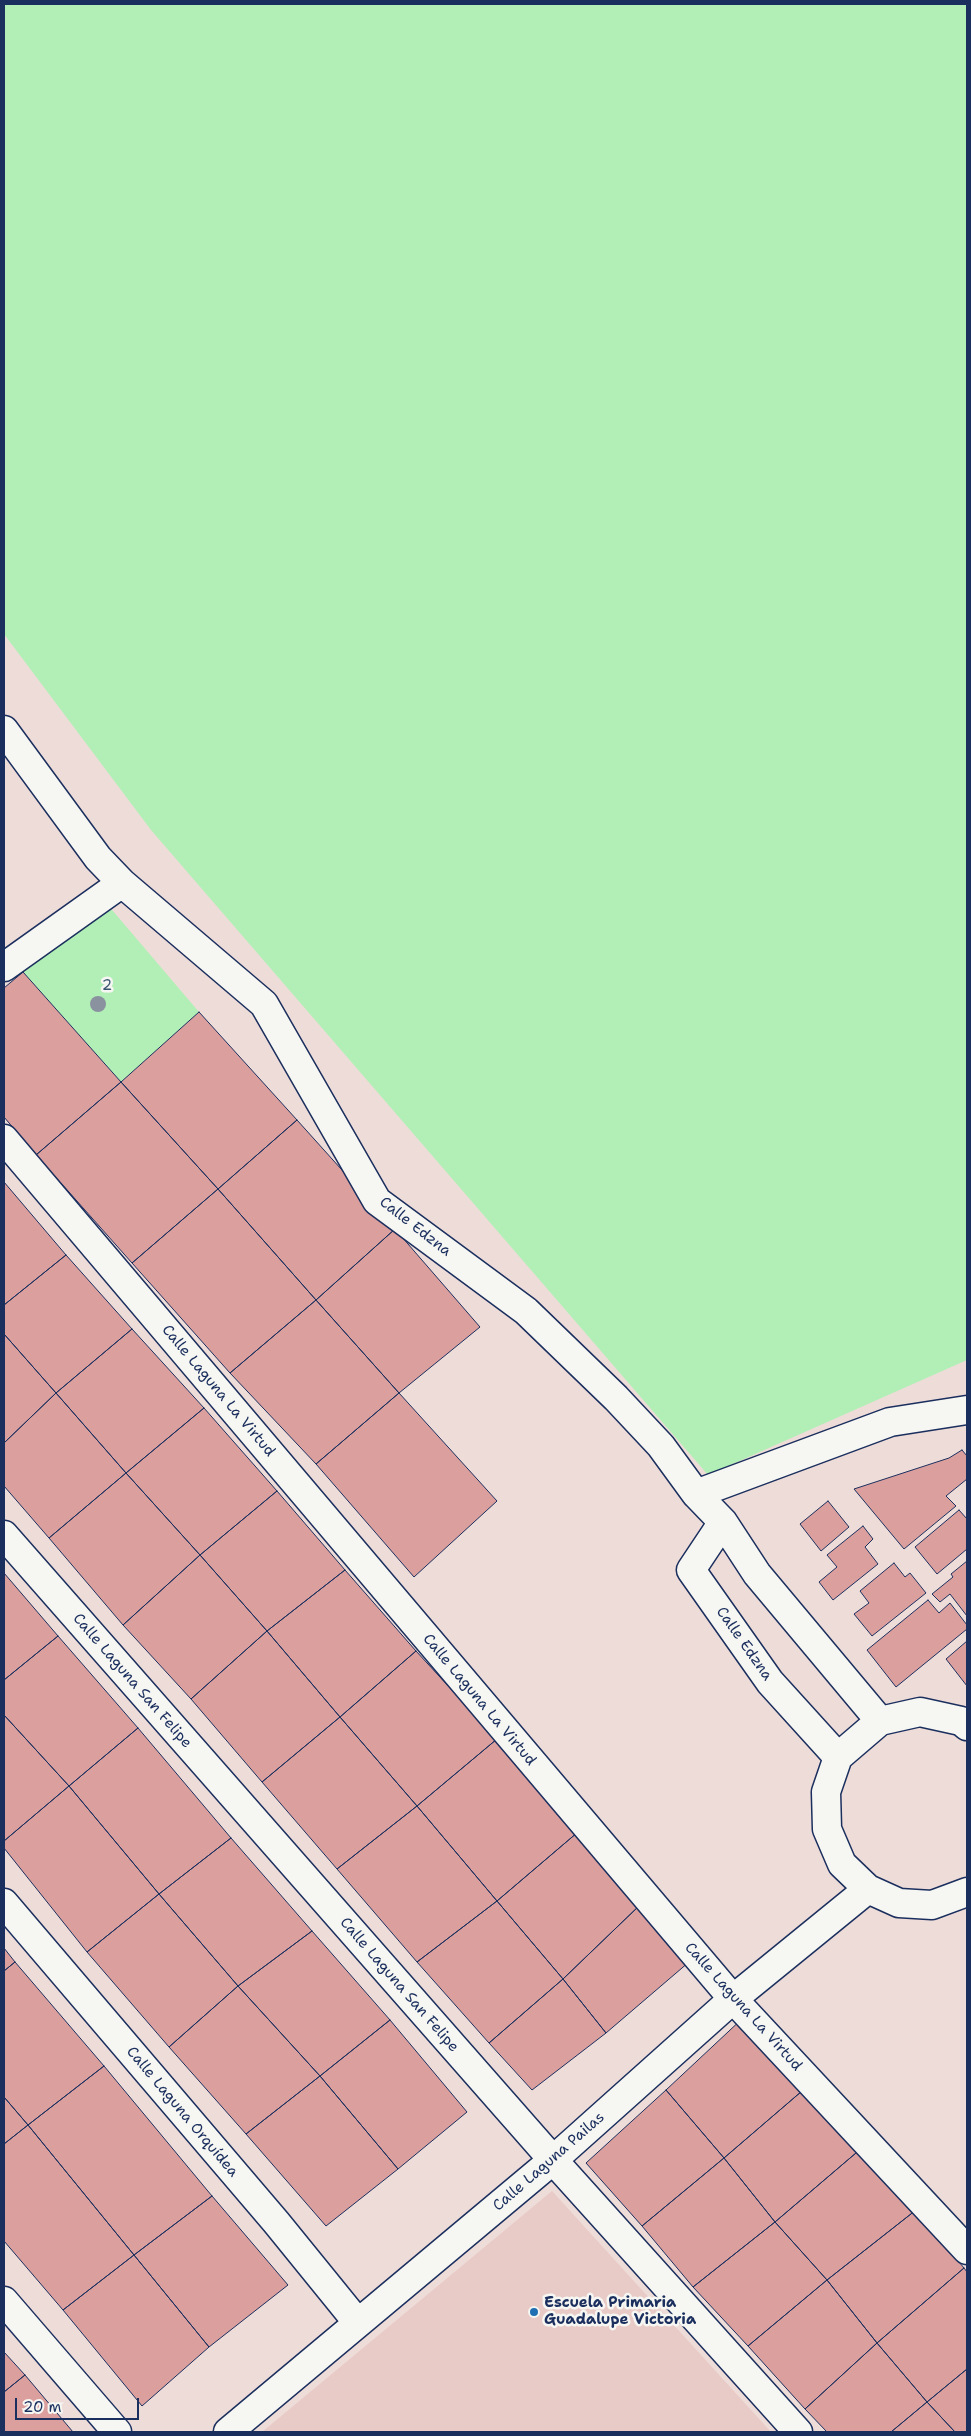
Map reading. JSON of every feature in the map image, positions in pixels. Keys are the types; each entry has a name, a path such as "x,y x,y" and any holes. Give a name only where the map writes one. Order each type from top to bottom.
{"street":[{"name":"Calle Edzna","path":"4,730 98,858 122,883 264,1004 377,1201 526,1311 616,1398 661,1446 696,1494 723,1522 757,1574 880,1721"},
{"path":"4,967 122,883"},
{"name":"Calle Laguna La Virtud","path":"4,1139 733,1999 967,2250"},
{"path":"696,1494 890,1422 967,1410"},
{"name":"Calle Edzna","path":"723,1522 691,1570 770,1682 838,1757"},
{"name":"Calle Laguna San Felipe","path":"4,1536 553,2160 798,2432"},
{"path":"966,1895 932,1904 899,1903 868,1889 842,1864 826,1829 826,1792 838,1757 880,1721 920,1712 960,1721 967,1726"},
{"name":"Calle Laguna Pailas","path":"228,2432 553,2160 733,1999 868,1889"},
{"name":"Calle Laguna Orquídea","path":"4,1904 276,2222 358,2323"},
{"path":"4,2301 116,2432"}],"shaded area":[{"name":"Escuela Primaria Guadalupe Victoria","path":"552,2191 771,2432 262,2432"}],"green space":[{"path":"4,4 967,4 967,1360 708,1475 151,830 4,634"},
{"name":"2","path":"107,904 199,1012 121,1082 23,972"}],"building":[{"path":"23,972 121,1082 36,1155 4,1117 4,988"},
{"path":"199,1012 297,1120 218,1189 121,1082"},
{"path":"121,1082 218,1189 132,1263 36,1155"},
{"path":"297,1120 395,1229 316,1300 218,1189"},
{"path":"4,1182 66,1255 4,1305"},
{"path":"218,1189 316,1300 230,1373 132,1263"},
{"path":"395,1229 480,1327 399,1393 316,1300"},
{"path":"66,1255 132,1329 56,1393 4,1334 4,1305"},
{"path":"316,1300 399,1393 316,1464 230,1373"},
{"path":"132,1329 204,1408 126,1473 56,1393"},
{"path":"4,1334 56,1393 4,1443"},
{"path":"56,1393 126,1473 49,1538 4,1486 4,1443"},
{"path":"399,1393 497,1501 414,1577 316,1464"},
{"path":"204,1408 277,1491 200,1555 126,1473"},
{"path":"962,1450 967,1456 967,1479 946,1496 956,1506 904,1549 854,1489 949,1458"},
{"path":"126,1473 200,1555 123,1625 49,1538"},
{"path":"277,1491 345,1570 267,1631 200,1555"},
{"path":"828,1501 849,1527 821,1551 800,1524"},
{"path":"959,1510 967,1519 967,1549 937,1574 915,1547"},
{"path":"863,1526 873,1539 865,1547 878,1564 833,1600 819,1582 837,1567 827,1555"},
{"path":"200,1555 267,1631 191,1699 123,1625"},
{"path":"967,1561 967,1616 950,1594 940,1602 932,1594 953,1577 951,1574"},
{"path":"894,1563 905,1577 910,1573 926,1593 872,1636 854,1614 869,1603 860,1591"},
{"path":"345,1570 416,1651 340,1717 267,1631"},
{"path":"4,1573 58,1636 4,1680"},
{"path":"928,1600 939,1613 950,1603 967,1625 967,1629 896,1687 867,1650"},
{"path":"267,1631 340,1717 262,1782 191,1699"},
{"path":"58,1636 138,1728 69,1786 4,1715 4,1680"},
{"path":"967,1641 967,1686 946,1659"},
{"path":"416,1651 497,1739 417,1806 340,1717"},
{"path":"4,1715 69,1786 4,1841"},
{"path":"340,1717 417,1806 337,1869 262,1782"},
{"path":"138,1728 231,1838 159,1894 69,1786"},
{"path":"497,1739 578,1832 497,1901 417,1806"},
{"path":"69,1786 159,1894 87,1952 4,1848 4,1841"},
{"path":"417,1806 497,1901 417,1962 337,1869"},
{"path":"578,1832 641,1904 563,1979 497,1901"},
{"path":"231,1838 312,1931 238,1986 159,1894"},
{"path":"159,1894 238,1986 169,2047 87,1952"},
{"path":"497,1901 563,1979 489,2043 417,1962"},
{"path":"641,1904 689,1962 606,2033 563,1979"},
{"path":"312,1931 390,2020 320,2076 238,1986"},
{"path":"4,1948 15,1962 4,1971"},
{"path":"15,1962 104,2066 28,2125 4,2097 4,1971"},
{"path":"563,1979 606,2033 532,2090 489,2043"},
{"path":"238,1986 320,2076 246,2134 169,2047"},
{"path":"744,2017 809,2085 724,2158 666,2090"},
{"path":"390,2020 467,2112 398,2169 320,2076"},
{"path":"104,2066 212,2196 134,2255 28,2125"},
{"path":"320,2076 398,2169 326,2226 246,2134"},
{"path":"809,2085 863,2147 775,2222 724,2158"},
{"path":"666,2090 724,2158 642,2226 586,2163"},
{"path":"4,2097 28,2125 4,2144"},
{"path":"28,2125 134,2255 63,2310 4,2241 4,2144"},
{"path":"863,2147 916,2210 827,2280 775,2222"},
{"path":"724,2158 775,2222 693,2287 642,2226"},
{"path":"212,2196 288,2285 209,2347 134,2255"},
{"path":"916,2210 964,2268 877,2343 827,2280"},
{"path":"775,2222 827,2280 748,2346 693,2287"},
{"path":"134,2255 209,2347 142,2406 63,2310"},
{"path":"964,2268 967,2272 967,2369 927,2402 877,2343"},
{"path":"827,2280 877,2343 805,2409 748,2346"},
{"path":"877,2343 927,2402 891,2432 827,2432 805,2409"},
{"path":"4,2352 25,2375 4,2392"},
{"path":"967,2369 967,2432 955,2432 927,2402"},
{"path":"25,2375 73,2432 4,2432 4,2392"},
{"path":"927,2402 955,2432 891,2432"}],"place":[{"name":"Escuela Primaria Guadalupe Victoria","path":"534,2312"}]}
